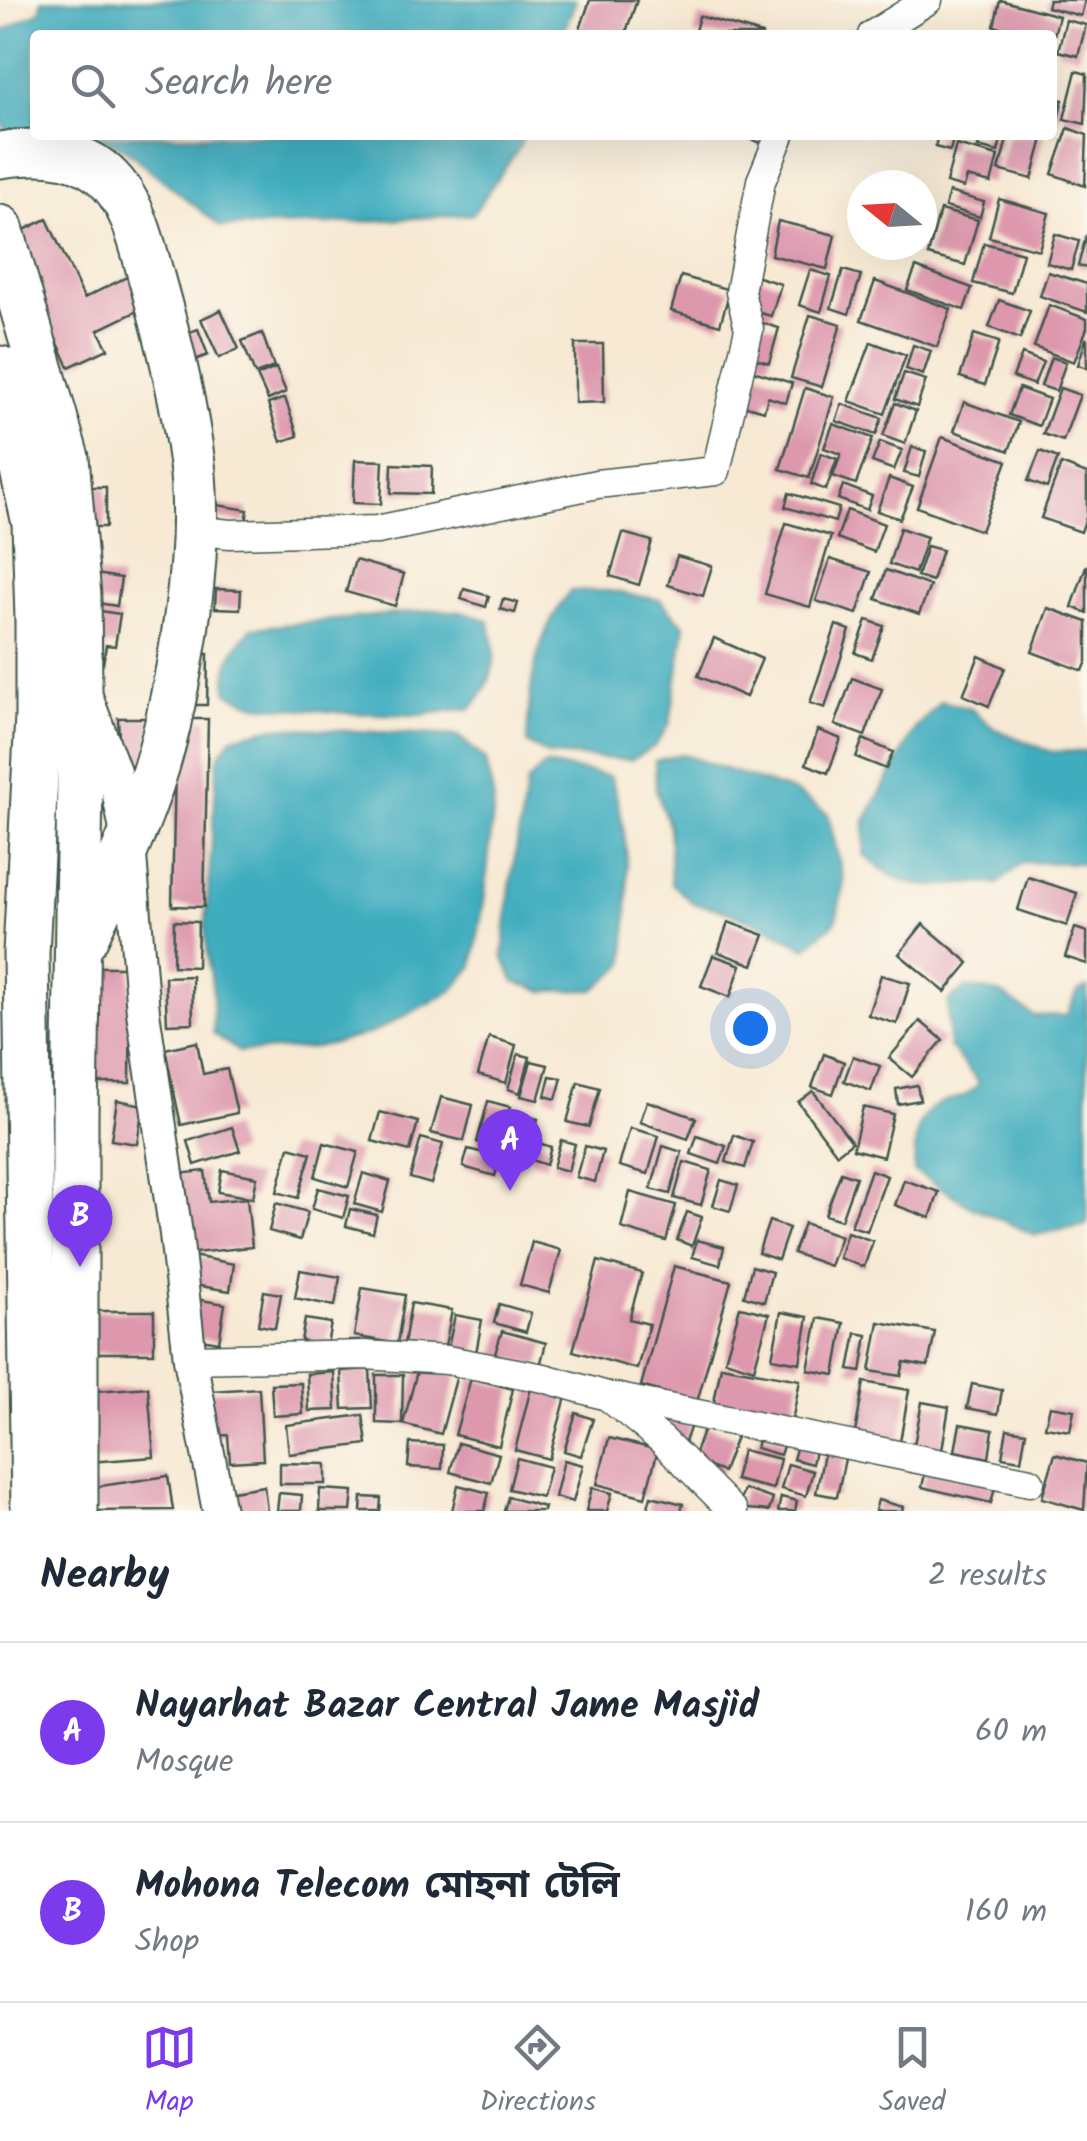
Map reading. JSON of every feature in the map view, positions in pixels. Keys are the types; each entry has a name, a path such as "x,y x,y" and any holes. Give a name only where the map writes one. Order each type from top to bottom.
{"highway":[{"path":"0,155 34,150 71,156 102,172 129,206 174,358 192,466 190,592 166,729 129,844 78,953"},
{"path":"0,228 66,458 78,596 75,1511"},
{"path":"0,369 35,523 38,600 38,716 26,954 34,1511"}],"street":[{"path":"880,30 928,0"},
{"path":"193,530 230,534 377,530 597,484 716,471 749,329 740,292 760,181 778,140"},
{"path":"78,675 114,770 129,844 143,1012 190,1358 219,1511"},
{"path":"190,1358 364,1354 447,1360 1030,1482"},
{"path":"608,1396 662,1440 732,1511"}],"water":[{"path":"42,0 576,0 564,30 30,30 30,133 8,136 0,118 0,33 41,10"},
{"path":"101,140 522,140 473,214 221,227 121,146"},
{"path":"570,591 610,591 660,600 685,626 670,723 655,746 631,760 548,755 527,743 541,645"},
{"path":"436,610 488,620 494,644 493,666 486,687 472,708 418,715 349,713 256,705 228,693 226,674 231,658 252,628"},
{"path":"941,701 971,709 995,729 1051,752 1087,751 1087,863 1023,862 998,884 927,886 898,879 864,854 865,821 915,729"},
{"path":"275,727 458,736 486,760 494,801 485,894 473,966 452,991 372,1033 316,1048 239,1052 213,1033 213,993 205,933 218,757 232,737"},
{"path":"681,754 796,793 828,814 844,882 836,921 806,948 765,926 693,903 671,883 669,827 656,790 655,761"},
{"path":"545,765 610,776 617,800 626,846 625,964 594,990 543,991 515,982 503,957 527,782"},
{"path":"967,987 1000,993 1034,1016 1067,1015 1078,992 1087,987 1087,1224 1083,1226 1035,1235 970,1206 914,1171 917,1134 923,1117 937,1105 964,1096 979,1083 949,1046 948,1001"}],"building":[{"path":"590,0 637,0 627,30 580,30"},
{"path":"1000,0 1059,16 1055,30 994,26"},
{"path":"1049,0 1085,0 1081,16 1047,7"},
{"path":"699,16 748,30 695,30"},
{"path":"1066,20 1086,25 1078,56 1058,51"},
{"path":"1076,71 1087,74 1085,124 1064,119"},
{"path":"1057,98 1063,100 1057,122"},
{"path":"1068,128 1087,135 1085,186 1052,174"},
{"path":"937,140 953,140 950,151 935,147"},
{"path":"980,140 1001,140 998,152 978,147"},
{"path":"1007,140 1043,140 1032,179 999,170"},
{"path":"956,145 998,156 991,183 967,177 964,188 946,183"},
{"path":"949,192 984,202 980,217 945,207"},
{"path":"999,199 1049,213 1039,250 989,237"},
{"path":"940,210 978,220 965,265 937,257"},
{"path":"47,219 84,298 131,275 146,307 98,330 108,349 69,367 9,237"},
{"path":"778,221 835,235 827,269 771,255"},
{"path":"1055,234 1079,241 1071,270 1047,263"},
{"path":"1087,236 1087,268 1078,266"},
{"path":"984,243 1023,253 1012,293 973,283"},
{"path":"916,267 972,288 964,310 907,290"},
{"path":"810,270 831,276 821,312 799,305"},
{"path":"843,270 861,275 849,314 831,308"},
{"path":"1048,272 1087,284 1087,312 1040,296"},
{"path":"681,276 730,290 720,325 671,311"},
{"path":"755,276 781,284 771,316 745,309"},
{"path":"875,281 951,309 937,347 861,320"},
{"path":"999,300 1030,311 1020,339 989,327"},
{"path":"1049,305 1087,319 1074,362 1034,347"},
{"path":"221,310 239,349 219,358 201,319"},
{"path":"810,315 841,324 822,387 791,378"},
{"path":"759,322 779,328 769,363 749,357"},
{"path":"198,329 208,355 172,369 163,342"},
{"path":"262,333 274,367 255,374 242,341"},
{"path":"974,334 999,342 985,385 960,377"},
{"path":"1087,339 1087,368 1078,365"},
{"path":"871,342 906,355 885,414 849,401"},
{"path":"575,344 603,344 604,402 575,403"},
{"path":"913,345 931,351 923,375 906,369"},
{"path":"1022,354 1043,362 1034,385 1013,377"},
{"path":"1051,357 1066,362 1056,391 1041,386"},
{"path":"276,368 286,392 268,400 257,376"},
{"path":"753,371 792,383 786,403 768,397 764,411 743,405"},
{"path":"904,373 926,380 917,407 895,399"},
{"path":"805,388 834,397 809,478 780,469"},
{"path":"1019,388 1049,399 1039,426 1009,415"},
{"path":"1060,388 1080,395 1063,441 1043,434"},
{"path":"285,398 298,436 281,442 268,404"},
{"path":"964,402 1019,422 1009,451 954,431"},
{"path":"895,403 916,411 905,444 883,436"},
{"path":"842,404 882,418 876,435 836,421"},
{"path":"833,424 873,438 856,484 833,476 841,454 824,448"},
{"path":"942,437 1007,461 981,531 917,507"},
{"path":"880,442 902,450 894,470 872,462"},
{"path":"912,447 926,451 919,477 904,473"},
{"path":"1040,451 1058,458 1047,488 1028,481"},
{"path":"821,453 837,459 826,490 811,484"},
{"path":"355,460 383,461 381,504 353,503"},
{"path":"392,464 432,466 431,494 391,493"},
{"path":"1061,464 1087,474 1087,515 1081,532 1041,518"},
{"path":"889,478 913,487 900,519 877,511"},
{"path":"843,485 872,496 867,510 838,499"},
{"path":"91,487 106,487 106,527 92,527"},
{"path":"789,493 839,508 835,522 785,507"},
{"path":"211,504 248,510 246,523 209,517"},
{"path":"847,510 884,524 874,552 837,538"},
{"path":"786,523 831,536 810,607 765,594"},
{"path":"900,528 927,537 915,573 889,564"},
{"path":"623,533 652,541 639,585 610,576"},
{"path":"927,546 942,550 932,581 917,576"},
{"path":"677,556 712,566 703,596 668,585"},
{"path":"830,559 871,572 857,614 816,601"},
{"path":"355,560 404,574 395,606 346,592"},
{"path":"1087,566 1087,613 1072,607"},
{"path":"886,570 930,586 919,614 876,599"},
{"path":"96,574 121,578 117,606 91,602"},
{"path":"216,589 241,590 240,609 215,608"},
{"path":"464,589 489,596 486,607 461,599"},
{"path":"503,599 518,603 515,613 500,609"},
{"path":"1048,608 1087,622 1087,661 1083,671 1032,652"},
{"path":"87,609 120,614 115,646 106,645 103,664 84,661"},
{"path":"867,620 884,626 872,659 855,653"},
{"path":"836,625 850,630 825,708 810,703"},
{"path":"714,638 762,659 746,697 698,676"},
{"path":"182,653 208,654 207,705 181,705"},
{"path":"979,656 1005,668 989,706 963,695"},
{"path":"852,678 882,689 865,736 835,725"},
{"path":"118,718 153,718 146,786 121,782"},
{"path":"176,719 208,719 204,907 172,906"},
{"path":"818,730 841,739 828,773 806,764"},
{"path":"863,739 893,752 886,769 856,757"},
{"path":"1028,877 1077,893 1067,926 1018,910"},
{"path":"174,921 198,922 197,967 173,966"},
{"path":"728,922 764,935 753,965 718,952"},
{"path":"923,924 969,963 945,992 899,954"},
{"path":"1075,928 1087,932 1087,964 1065,957"},
{"path":"713,955 741,965 730,997 701,986"},
{"path":"96,967 131,967 130,1083 95,1083"},
{"path":"881,975 910,983 897,1024 868,1015"},
{"path":"192,976 193,1023 167,1024 165,977"},
{"path":"920,1021 943,1040 912,1077 889,1058"},
{"path":"489,1037 516,1045 506,1083 478,1075"},
{"path":"197,1042 203,1074 227,1069 237,1113 181,1125 165,1049"},
{"path":"518,1054 530,1057 520,1093 508,1089"},
{"path":"824,1054 844,1062 833,1094 812,1087"},
{"path":"853,1056 880,1066 871,1091 844,1081"},
{"path":"531,1061 548,1065 538,1100 521,1096"},
{"path":"550,1076 562,1078 556,1099 545,1096"},
{"path":"578,1082 600,1088 589,1127 567,1122"},
{"path":"917,1085 920,1100 898,1104 896,1089"},
{"path":"813,1091 852,1142 837,1154 798,1102"},
{"path":"441,1097 473,1105 464,1141 431,1133"},
{"path":"117,1100 143,1105 137,1144 111,1140"},
{"path":"488,1101 510,1107 499,1148 477,1142"},
{"path":"647,1101 696,1118 688,1139 640,1122"},
{"path":"863,1107 893,1114 883,1157 853,1149"},
{"path":"380,1112 418,1122 410,1151 372,1141"},
{"path":"517,1114 538,1119 528,1154 507,1149"},
{"path":"232,1127 240,1151 195,1165 188,1141"},
{"path":"630,1128 659,1136 648,1174 619,1166"},
{"path":"734,1135 753,1142 745,1168 726,1162"},
{"path":"697,1136 726,1146 720,1164 691,1154"},
{"path":"421,1138 443,1144 431,1184 410,1178"},
{"path":"561,1140 575,1144 568,1171 553,1167"},
{"path":"536,1142 551,1147 546,1165 531,1160"},
{"path":"324,1143 358,1152 348,1187 315,1177"},
{"path":"585,1146 603,1151 595,1182 576,1177"},
{"path":"663,1146 682,1152 670,1194 651,1189"},
{"path":"289,1147 311,1153 298,1198 277,1192"},
{"path":"468,1149 500,1157 495,1176 463,1167"},
{"path":"684,1162 711,1170 701,1205 674,1198"},
{"path":"222,1170 257,1177 253,1198 218,1192"},
{"path":"871,1170 887,1176 867,1231 851,1226"},
{"path":"205,1171 209,1202 247,1198 252,1247 185,1254 177,1174"},
{"path":"841,1172 856,1177 841,1220 825,1215"},
{"path":"363,1173 390,1181 382,1212 354,1204"},
{"path":"721,1180 738,1185 730,1211 713,1206"},
{"path":"904,1180 939,1192 930,1218 895,1205"},
{"path":"318,1188 349,1196 343,1218 312,1209"},
{"path":"630,1192 676,1205 666,1241 621,1228"},
{"path":"276,1203 308,1212 300,1240 269,1231"},
{"path":"350,1209 377,1215 373,1233 346,1226"},
{"path":"687,1212 702,1217 692,1246 677,1240"},
{"path":"769,1221 789,1228 778,1260 758,1253"},
{"path":"804,1223 841,1236 830,1266 793,1253"},
{"path":"847,1232 873,1241 864,1267 839,1258"},
{"path":"697,1240 724,1247 720,1265 692,1257"},
{"path":"532,1242 561,1250 549,1293 520,1285"},
{"path":"193,1256 234,1264 230,1291 188,1284"},
{"path":"598,1261 642,1273 629,1319 649,1324 637,1369 573,1351"},
{"path":"674,1266 731,1281 697,1402 641,1386"},
{"path":"752,1266 772,1272 764,1302 744,1296"},
{"path":"300,1270 340,1277 335,1306 295,1298"},
{"path":"362,1288 405,1295 397,1344 354,1336"},
{"path":"264,1291 281,1294 275,1328 258,1325"},
{"path":"189,1298 225,1304 219,1342 182,1336"},
{"path":"411,1303 452,1310 444,1351 404,1344"},
{"path":"499,1304 531,1313 526,1332 494,1323"},
{"path":"740,1307 769,1314 754,1369 725,1360"},
{"path":"89,1311 154,1311 154,1353 89,1353"},
{"path":"781,1312 808,1317 800,1363 772,1358"},
{"path":"455,1315 482,1320 476,1353 448,1348"},
{"path":"818,1318 844,1323 835,1375 808,1370"},
{"path":"305,1319 331,1323 327,1345 301,1341"},
{"path":"879,1322 935,1332 928,1366 904,1362 901,1376 870,1371"},
{"path":"502,1331 546,1343 540,1366 495,1354"},
{"path":"856,1333 867,1335 861,1372 849,1370"},
{"path":"419,1364 457,1375 441,1434 403,1424"},
{"path":"721,1366 800,1380 791,1427 712,1413"},
{"path":"370,1369 372,1408 343,1409 341,1371"},
{"path":"334,1372 336,1410 309,1411 307,1374"},
{"path":"376,1375 403,1375 402,1424 376,1423"},
{"path":"471,1378 513,1389 499,1446 455,1435"},
{"path":"864,1382 909,1390 900,1442 855,1433"},
{"path":"301,1383 303,1414 273,1416 271,1384"},
{"path":"972,1384 1002,1390 998,1414 967,1408"},
{"path":"148,1387 154,1457 89,1462 83,1392"},
{"path":"259,1388 263,1460 230,1462 228,1435 196,1437 194,1392"},
{"path":"531,1388 566,1397 549,1459 515,1450"},
{"path":"922,1402 949,1407 942,1450 914,1445"},
{"path":"1050,1406 1074,1410 1070,1431 1045,1427"},
{"path":"576,1413 593,1419 581,1456 564,1451"},
{"path":"661,1413 691,1425 685,1442 654,1430"},
{"path":"363,1415 367,1444 289,1454 286,1425"},
{"path":"960,1424 993,1430 989,1458 955,1451"},
{"path":"705,1426 736,1437 723,1472 692,1461"},
{"path":"1007,1429 1026,1432 1021,1460 1002,1457"},
{"path":"760,1433 785,1440 780,1455 756,1448"},
{"path":"609,1438 658,1450 645,1497 597,1484"},
{"path":"798,1442 816,1447 812,1464 793,1459"},
{"path":"410,1443 443,1445 442,1469 408,1467"},
{"path":"458,1443 499,1454 491,1483 450,1472"},
{"path":"825,1449 846,1454 837,1497 816,1493"},
{"path":"742,1450 780,1459 773,1489 735,1480"},
{"path":"1055,1454 1087,1463 1084,1510 1042,1498"},
{"path":"517,1458 550,1467 542,1497 509,1489"},
{"path":"564,1460 583,1465 573,1502 555,1497"},
{"path":"280,1463 326,1464 326,1484 280,1484"},
{"path":"788,1464 813,1471 806,1496 781,1489"},
{"path":"926,1469 996,1484 991,1503 922,1487"},
{"path":"168,1476 173,1510 90,1511 87,1488"},
{"path":"458,1485 489,1493 484,1511 452,1511"},
{"path":"264,1486 267,1511 228,1511 226,1492"},
{"path":"592,1488 612,1493 607,1511 586,1511"},
{"path":"320,1489 353,1491 351,1511 319,1511"},
{"path":"744,1489 773,1499 769,1511 738,1508"},
{"path":"279,1493 302,1495 301,1511 277,1511"},
{"path":"651,1496 683,1504 681,1511 647,1511"},
{"path":"362,1497 381,1498 380,1511 361,1511"},
{"path":"508,1497 544,1507 543,1511 504,1511"},
{"path":"781,1497 797,1501 795,1511 778,1511"},
{"path":"878,1500 903,1507 902,1511 875,1511"}],"place":[{"name":"Nayarhat Bazar Central Jame Masjid","path":"510,1191"},
{"name":"Mohona Telecom মোহনা টেলি","path":"80,1267"}]}
